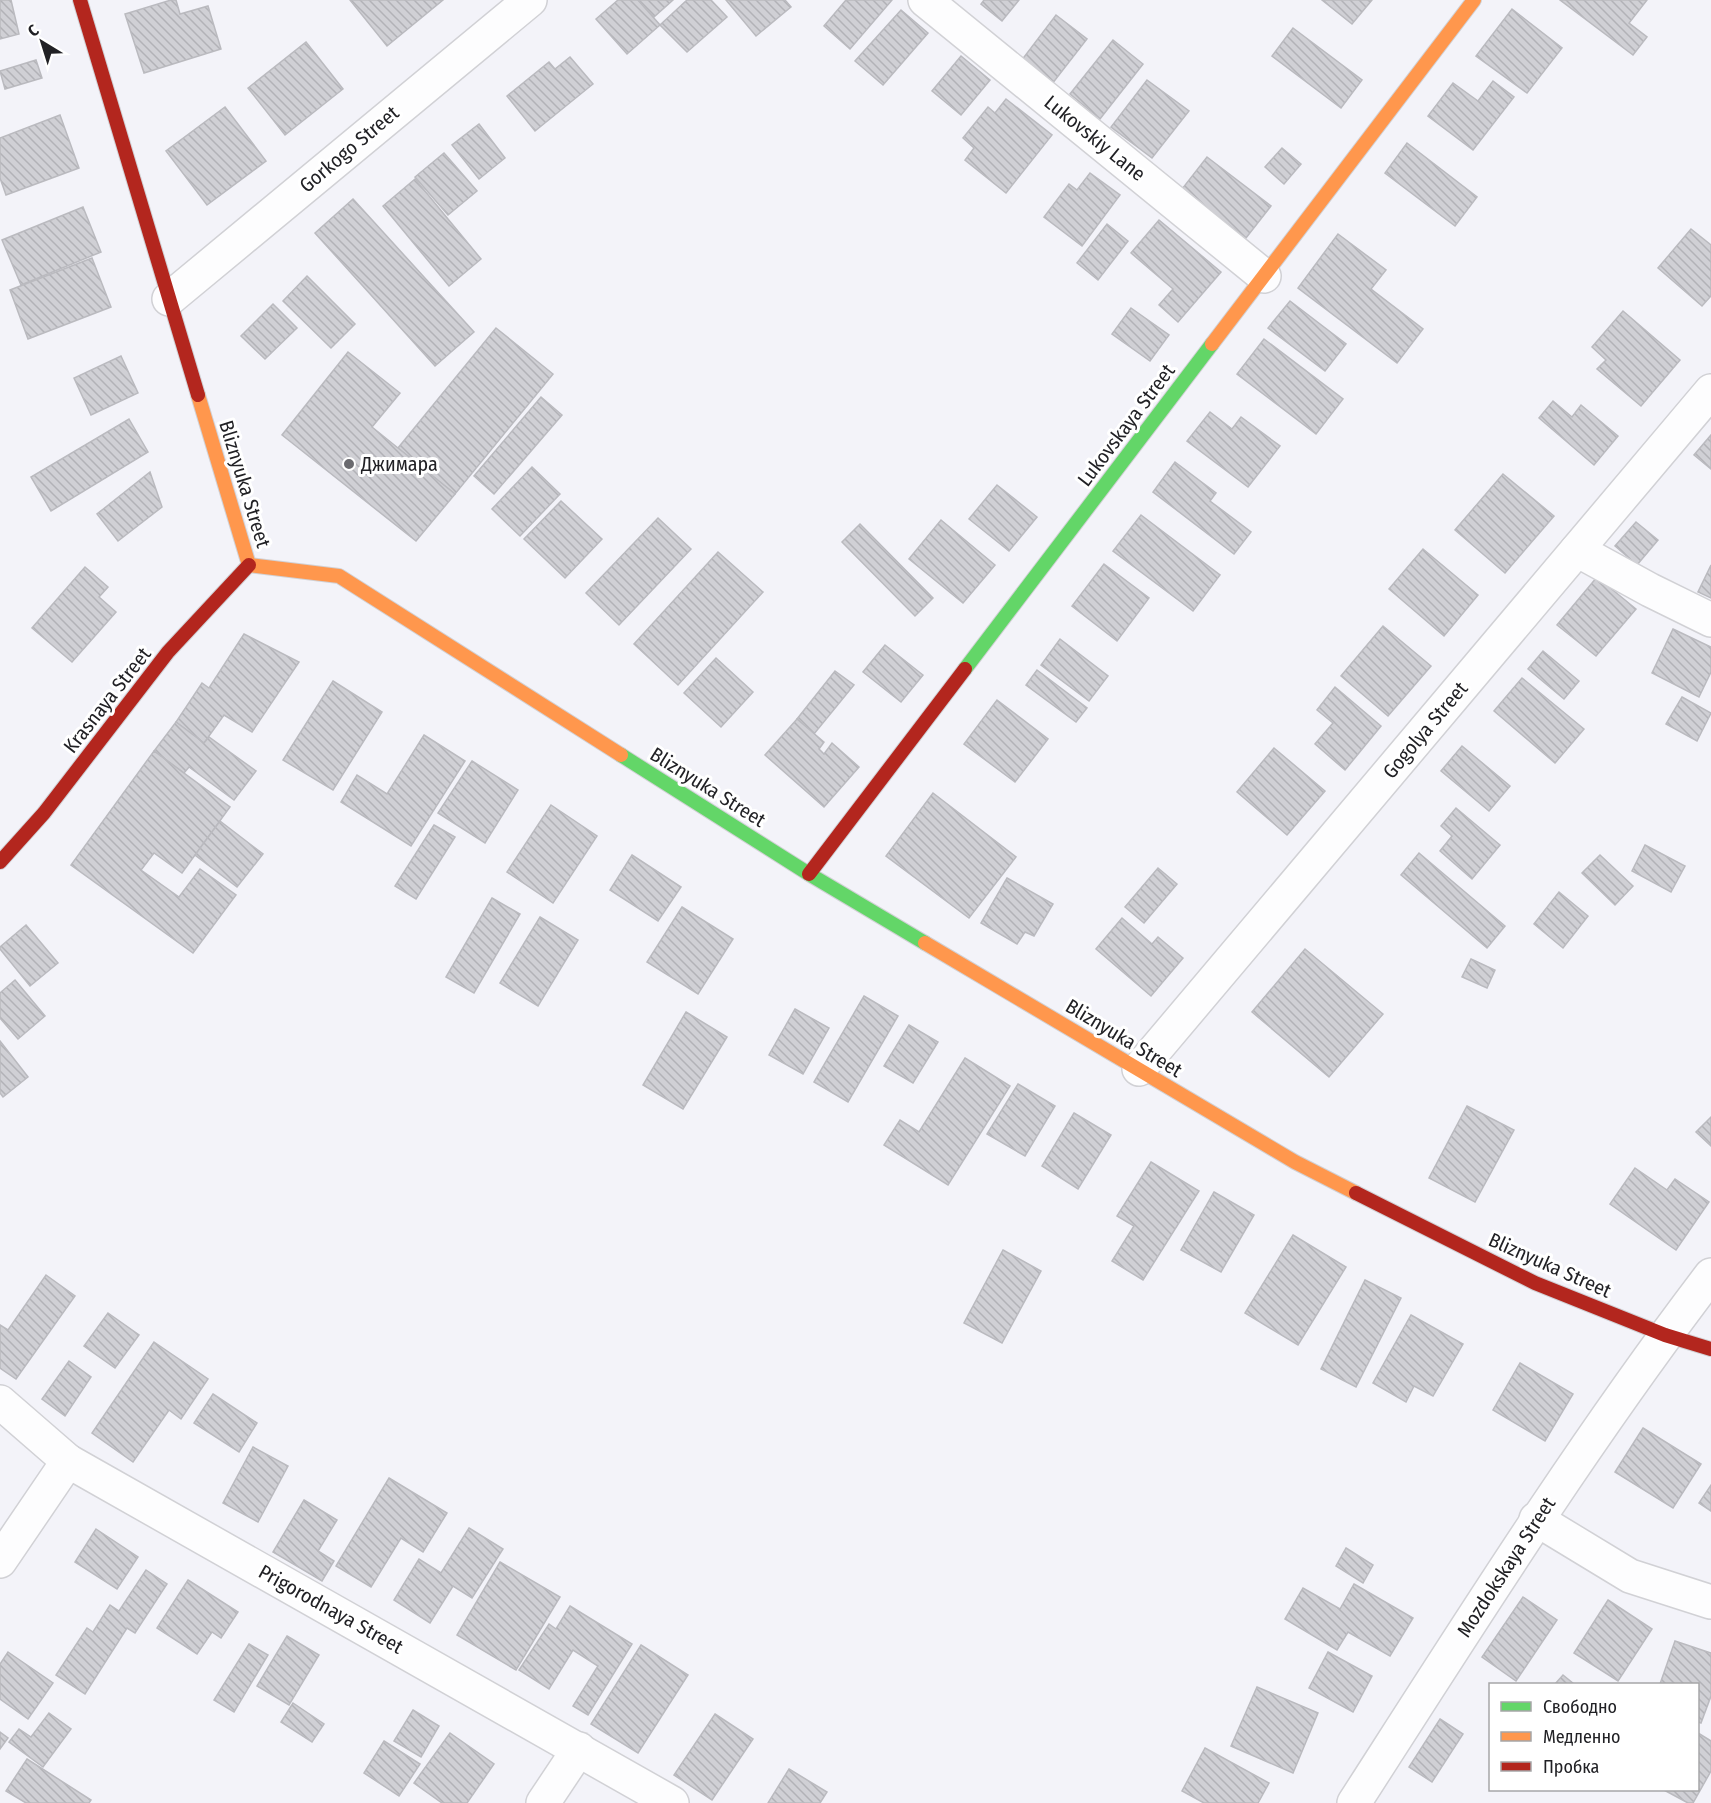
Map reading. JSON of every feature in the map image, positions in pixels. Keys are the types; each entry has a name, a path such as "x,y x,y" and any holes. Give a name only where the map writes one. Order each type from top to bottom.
{"street":[{"name":"Bliznyuka Street","path":"80,0 249,565 339,576 809,874 1295,1162 1535,1283 1665,1335 1711,1349"},
{"name":"Gorkogo Street","path":"169,299 530,0"},
{"name":"Lukovskiy Lane","path":"925,0 1264,276"},
{"name":"Lukovskaya Street","path":"809,874 1474,0"},
{"name":"Gogolya Street","path":"1139,1069 1711,391"},
{"path":"1577,550 1711,620"},
{"name":"Krasnaya Street","path":"0,862 44,813 168,652 249,565"},
{"name":"Mozdokskaya Street","path":"1354,1803 1536,1520 1665,1335 1711,1275"},
{"name":"Prigorodnaya Street","path":"0,1402 68,1461 672,1803"},
{"path":"0,1561 68,1461"},
{"path":"1536,1520 1630,1576 1711,1602"},
{"path":"543,1803 579,1749"}],"building":[{"path":"0,0 11,0 19,34 0,39"},
{"path":"176,0 180,14 208,6 221,49 144,73 125,14"},
{"path":"350,0 443,0 387,46"},
{"path":"618,0 638,0 660,25 627,54 596,19"},
{"path":"638,0 673,0 654,17"},
{"path":"687,0 711,0 727,17 687,52 660,25"},
{"path":"726,0 785,0 791,7 756,36"},
{"path":"846,0 892,0 850,49 824,26"},
{"path":"984,0 1019,0 1002,21 981,4"},
{"path":"1322,0 1372,0 1352,24"},
{"path":"1560,0 1647,0 1629,23 1647,37 1633,55"},
{"path":"1512,9 1562,48 1527,93 1476,56"},
{"path":"901,10 928,33 883,85 855,61"},
{"path":"1056,15 1087,39 1052,84 1021,61"},
{"path":"1293,28 1362,80 1341,108 1272,56"},
{"path":"1113,40 1143,64 1100,119 1070,94"},
{"path":"306,42 343,89 285,135 248,88"},
{"path":"961,56 990,80 961,115 932,91"},
{"path":"570,57 593,84 535,131 507,96 549,62 555,69"},
{"path":"36,60 42,78 5,89 0,71"},
{"path":"1147,80 1189,111 1152,158 1111,127"},
{"path":"1493,81 1514,97 1473,150 1428,116 1453,83 1478,101"},
{"path":"1006,99 1052,135 1006,193 965,160 974,148 963,138 988,107 995,113"},
{"path":"225,107 266,161 207,205 166,151"},
{"path":"60,115 79,168 6,195 0,178 0,138"},
{"path":"479,124 505,158 479,179 452,145"},
{"path":"1407,143 1477,197 1455,226 1385,173"},
{"path":"1282,148 1301,164 1284,184 1265,167"},
{"path":"444,153 477,191 448,215 415,177"},
{"path":"1207,157 1271,206 1246,238 1182,189"},
{"path":"1090,173 1120,195 1082,246 1044,217 1069,184 1077,190"},
{"path":"415,179 481,259 449,286 383,206"},
{"path":"353,199 474,332 435,366 315,233"},
{"path":"83,207 101,252 21,285 2,240"},
{"path":"1159,220 1221,272 1178,322 1159,305 1173,289 1131,253"},
{"path":"1107,224 1128,241 1098,280 1077,263"},
{"path":"1691,229 1711,245 1711,296 1702,306 1658,268"},
{"path":"1338,234 1386,270 1371,289 1423,329 1397,363 1298,288"},
{"path":"92,258 111,307 28,339 10,290"},
{"path":"307,276 355,324 331,348 283,301"},
{"path":"1290,301 1346,344 1325,371 1268,328"},
{"path":"273,304 297,328 265,359 241,336"},
{"path":"1131,308 1169,335 1150,361 1112,334"},
{"path":"1623,311 1680,360 1641,406 1597,369 1606,360 1592,347"},
{"path":"496,328 553,374 455,494 398,448"},
{"path":"1264,339 1343,399 1316,434 1237,374"},
{"path":"348,352 400,393 372,427 455,494 416,541 282,435"},
{"path":"121,356 138,393 91,415 74,378"},
{"path":"541,397 562,415 494,494 474,476"},
{"path":"1553,401 1572,417 1581,405 1618,436 1594,465 1539,418"},
{"path":"1210,412 1232,429 1241,417 1280,446 1248,487 1187,441"},
{"path":"129,419 148,452 51,511 31,477"},
{"path":"1711,435 1711,469 1694,455"},
{"path":"1175,462 1216,493 1210,501 1251,532 1234,554 1153,492"},
{"path":"532,467 560,494 520,536 492,509"},
{"path":"150,472 162,507 118,541 97,514"},
{"path":"1503,474 1554,516 1505,573 1455,530"},
{"path":"997,485 1037,517 1009,551 969,519"},
{"path":"561,501 602,539 565,578 524,539"},
{"path":"1141,515 1220,575 1193,611 1113,551"},
{"path":"658,518 691,549 619,625 586,593"},
{"path":"941,520 995,565 963,603 909,559"},
{"path":"1636,522 1658,540 1637,565 1615,546"},
{"path":"860,524 933,598 915,616 842,542"},
{"path":"1423,549 1478,595 1444,636 1389,589"},
{"path":"718,552 763,592 678,685 634,644"},
{"path":"1104,564 1149,598 1117,641 1072,606"},
{"path":"1711,565 1711,598 1698,592"},
{"path":"85,567 108,587 99,597 116,612 72,662 32,628"},
{"path":"1597,577 1636,609 1596,656 1557,625"},
{"path":"1383,626 1431,666 1388,716 1341,676"},
{"path":"1673,629 1711,647 1711,672 1699,697 1652,673"},
{"path":"244,634 299,662 252,732 224,715 204,743 176,722 202,683 209,688"},
{"path":"1060,639 1108,676 1089,701 1041,665"},
{"path":"885,645 923,675 901,702 863,672"},
{"path":"1543,651 1579,681 1564,699 1528,669"},
{"path":"716,658 753,692 721,727 684,693"},
{"path":"1037,670 1087,708 1076,722 1026,685"},
{"path":"835,671 854,685 814,734 797,719"},
{"path":"1522,678 1584,729 1555,763 1494,711"},
{"path":"333,681 382,712 333,790 283,760"},
{"path":"1335,687 1381,726 1345,770 1315,744 1333,723 1317,710"},
{"path":"1682,697 1711,713 1697,741 1666,724"},
{"path":"997,700 1048,739 1015,782 964,744"},
{"path":"797,719 824,742 819,749 824,754 832,743 859,767 824,807 765,755"},
{"path":"176,722 204,743 209,737 256,771 234,800 189,767 184,773 154,751"},
{"path":"424,735 465,761 411,846 341,802 357,775 387,794"},
{"path":"1462,746 1510,786 1489,811 1441,771"},
{"path":"1274,748 1325,791 1287,835 1237,792"},
{"path":"154,751 230,807 182,873 154,853 141,870 179,897 200,869 236,895 193,953 71,865"},
{"path":"472,761 518,790 485,843 438,813"},
{"path":"933,793 1016,857 969,918 886,856"},
{"path":"551,805 597,836 553,903 507,872"},
{"path":"1456,808 1500,845 1472,879 1440,851 1452,836 1441,826"},
{"path":"220,821 263,854 237,887 195,855"},
{"path":"434,825 455,837 416,899 395,886"},
{"path":"1645,845 1685,866 1671,892 1632,871"},
{"path":"1419,853 1505,926 1487,948 1401,875"},
{"path":"632,855 681,887 658,921 610,890"},
{"path":"1600,855 1633,886 1615,905 1582,873"},
{"path":"1158,868 1177,884 1144,923 1125,907"},
{"path":"1007,878 1053,904 1034,936 1025,932 1017,944 981,923"},
{"path":"1559,892 1588,916 1563,948 1534,924"},
{"path":"492,898 520,914 474,993 446,977"},
{"path":"682,907 733,939 698,994 647,962"},
{"path":"540,917 578,940 538,1006 500,983"},
{"path":"1122,918 1152,944 1158,937 1183,958 1151,996 1096,949"},
{"path":"26,925 58,963 30,986 0,949"},
{"path":"1305,949 1383,1014 1329,1077 1252,1012"},
{"path":"1471,959 1495,970 1487,988 1462,977"},
{"path":"15,980 45,1016 18,1039 0,1018 0,993"},
{"path":"864,996 898,1016 848,1102 814,1082"},
{"path":"795,1009 829,1028 803,1074 769,1055"},
{"path":"686,1012 727,1037 683,1109 643,1085"},
{"path":"909,1025 938,1042 913,1083 884,1066"},
{"path":"0,1041 28,1077 3,1097 0,1093"},
{"path":"965,1058 1010,1086 948,1185 884,1145 900,1120 919,1132"},
{"path":"1018,1084 1055,1106 1025,1156 987,1134"},
{"path":"1467,1106 1514,1130 1475,1202 1429,1178"},
{"path":"1074,1113 1111,1135 1078,1189 1042,1166"},
{"path":"1711,1117 1711,1146 1696,1132"},
{"path":"1151,1162 1199,1191 1143,1280 1112,1261 1134,1226 1117,1216"},
{"path":"1635,1168 1667,1190 1675,1179 1709,1202 1676,1250 1610,1204"},
{"path":"1214,1192 1254,1215 1221,1272 1181,1250"},
{"path":"1293,1235 1346,1267 1298,1345 1245,1313"},
{"path":"1003,1250 1041,1271 1002,1343 964,1323"},
{"path":"46,1275 75,1296 16,1379 0,1368 0,1325 8,1330"},
{"path":"1365,1280 1401,1298 1356,1387 1321,1369"},
{"path":"108,1313 139,1335 115,1368 84,1346"},
{"path":"1411,1315 1463,1344 1433,1396 1414,1386 1406,1402 1373,1383"},
{"path":"154,1342 208,1379 181,1419 169,1410 133,1462 92,1433"},
{"path":"69,1361 91,1377 65,1416 42,1399"},
{"path":"1520,1363 1573,1394 1545,1441 1493,1410"},
{"path":"213,1394 257,1423 239,1452 194,1423"},
{"path":"1643,1428 1701,1464 1673,1508 1615,1472"},
{"path":"253,1447 288,1466 258,1522 223,1503"},
{"path":"389,1478 447,1513 423,1552 401,1538 371,1587 336,1566"},
{"path":"1711,1485 1711,1511 1699,1503"},
{"path":"304,1500 337,1520 318,1551 334,1561 322,1581 273,1552"},
{"path":"469,1528 503,1549 472,1598 453,1586 430,1623 394,1600 419,1559 441,1573"},
{"path":"96,1529 138,1557 117,1589 75,1562"},
{"path":"1346,1548 1373,1565 1363,1583 1336,1566"},
{"path":"500,1562 560,1597 516,1670 457,1635"},
{"path":"146,1570 167,1584 135,1633 127,1628 85,1694 56,1675 87,1628 93,1632 110,1605 119,1611"},
{"path":"188,1580 238,1612 221,1638 212,1632 197,1654 157,1628"},
{"path":"1354,1584 1413,1618 1390,1656 1348,1632 1337,1650 1285,1619 1303,1588 1340,1609"},
{"path":"1523,1597 1557,1620 1516,1681 1482,1657"},
{"path":"1608,1600 1652,1629 1618,1681 1574,1653"},
{"path":"570,1606 632,1644 588,1715 573,1706 598,1666 573,1650 549,1689 519,1670 549,1624 556,1629"},
{"path":"287,1636 319,1655 289,1705 257,1686"},
{"path":"1675,1641 1711,1653 1711,1696 1701,1723 1699,1722 1699,1683 1660,1683"},
{"path":"249,1644 268,1655 234,1712 214,1700"},
{"path":"641,1645 688,1675 638,1753 591,1724"},
{"path":"8,1652 53,1683 28,1719 0,1699 0,1664"},
{"path":"1328,1652 1372,1676 1353,1712 1309,1688"},
{"path":"1563,1675 1573,1683 1556,1683"},
{"path":"1257,1687 1318,1713 1293,1773 1231,1746"},
{"path":"293,1703 324,1724 312,1742 281,1722"},
{"path":"413,1710 439,1726 421,1757 394,1741"},
{"path":"49,1713 71,1729 43,1767 9,1742 19,1729 31,1737"},
{"path":"715,1714 753,1739 712,1800 674,1775"},
{"path":"1440,1719 1463,1734 1432,1782 1409,1767"},
{"path":"0,1732 8,1738 0,1749"},
{"path":"450,1733 494,1764 467,1803 442,1803 414,1783"},
{"path":"1699,1734 1711,1741 1711,1771 1693,1803 1688,1803 1666,1791 1699,1791"},
{"path":"384,1741 420,1764 399,1796 364,1773"},
{"path":"1205,1748 1269,1783 1258,1803 1204,1803 1182,1791"},
{"path":"27,1759 91,1800 89,1803 26,1803 6,1791"},
{"path":"789,1769 827,1792 820,1803 768,1803"}],"traffic: fast":[{"path":"965,669 1212,344"},
{"path":"621,755 809,874 925,943"}],"traffic: slow":[{"path":"1212,344 1474,0"},
{"path":"198,395 249,565"},
{"path":"249,565 339,576 621,755"},
{"path":"925,943 1295,1162 1356,1193"}],"traffic: jam":[{"path":"80,0 198,395"},
{"path":"0,862 44,813 168,652 249,565"},
{"path":"809,874 965,669"},
{"path":"1356,1193 1535,1283 1665,1335 1711,1349"}],"place":[{"name":"Джимара","path":"349,464"}]}
